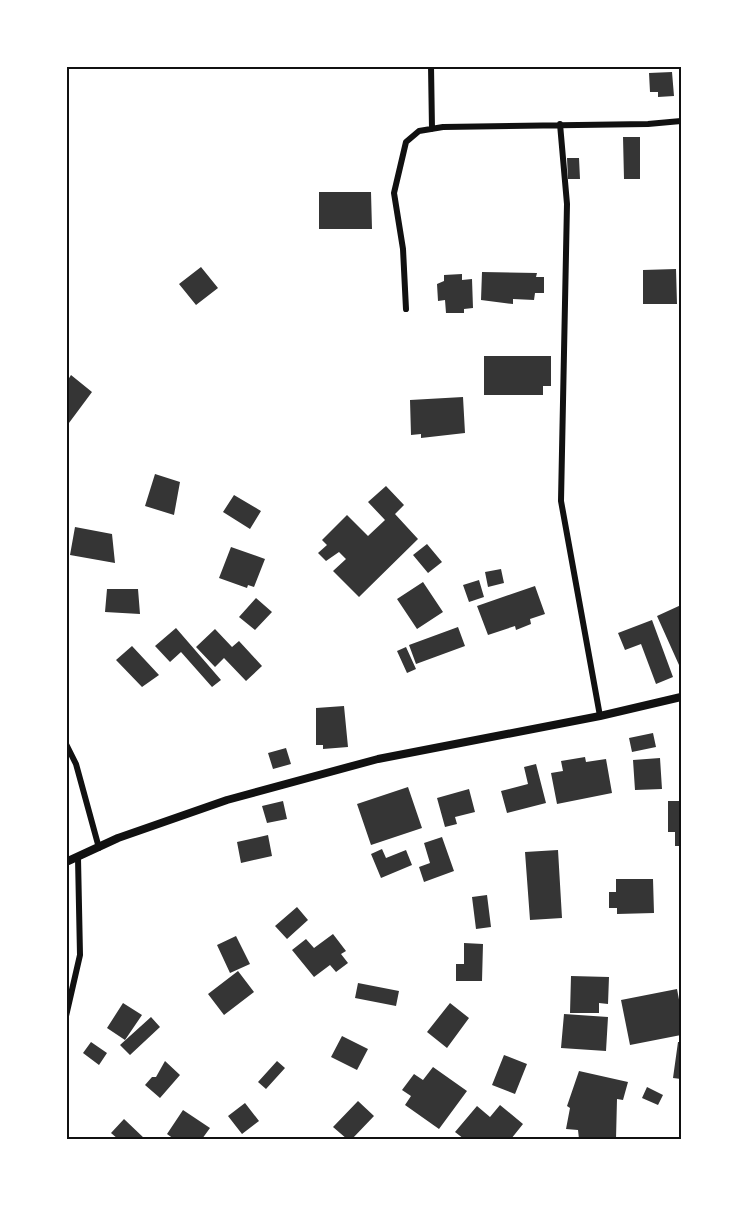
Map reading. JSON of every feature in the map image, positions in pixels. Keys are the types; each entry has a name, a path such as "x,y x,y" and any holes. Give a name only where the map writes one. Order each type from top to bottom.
{"street":[{"path":"431,66 432,129"},
{"path":"406,309 403,249 394,193 406,142 419,132 432,129 560,124 648,124 681,121"},
{"path":"560,124 567,204 561,501 600,716"},
{"path":"66,862 118,838 227,800 378,759 600,716 681,697"},
{"path":"66,744 75,764 99,848"},
{"path":"66,1016 80,955 78,858"}],"building":[{"path":"672,72 674,96 658,97 658,92 650,92 649,73"},
{"path":"623,137 640,137 640,179 624,179"},
{"path":"567,158 579,158 580,179 568,179"},
{"path":"319,192 371,192 372,229 319,229"},
{"path":"201,267 218,288 196,305 179,284"},
{"path":"676,269 677,304 643,304 643,270"},
{"path":"482,272 537,273 536,277 544,277 544,293 535,293 534,300 513,299 513,304 481,300"},
{"path":"462,274 462,280 472,279 473,308 464,309 464,313 446,313 445,300 438,301 437,284 444,281 444,275"},
{"path":"484,356 551,356 551,386 543,386 543,395 484,395"},
{"path":"71,375 92,392 66,427 66,383"},
{"path":"463,397 465,433 421,438 421,434 411,435 410,400"},
{"path":"155,474 180,482 174,515 145,506"},
{"path":"386,486 404,505 395,514 418,539 359,597 333,571 346,559 339,552 326,561 318,553 327,545 322,540 347,515 368,536 385,520 368,502"},
{"path":"234,495 261,511 250,529 223,512"},
{"path":"75,527 112,534 115,563 70,555"},
{"path":"427,544 442,562 428,573 413,555"},
{"path":"231,547 265,559 254,587 248,585 247,588 219,578"},
{"path":"501,569 504,583 488,587 485,572"},
{"path":"479,580 484,597 469,602 463,585"},
{"path":"423,582 443,612 417,629 397,599"},
{"path":"535,586 545,614 530,619 531,624 516,630 515,626 488,635 477,606"},
{"path":"107,589 138,589 140,614 105,612"},
{"path":"256,598 272,612 255,630 239,617"},
{"path":"681,605 681,664 679,665 657,616"},
{"path":"652,620 673,677 656,684 641,644 625,650 618,633"},
{"path":"458,627 465,646 416,664 409,645"},
{"path":"176,628 221,680 212,687 181,652 170,662 155,646"},
{"path":"215,629 232,647 239,641 262,666 246,681 224,658 215,667 196,647"},
{"path":"132,646 159,675 142,687 116,660"},
{"path":"406,647 416,669 407,673 397,651"},
{"path":"344,706 348,747 323,749 323,745 316,745 316,708"},
{"path":"653,733 656,747 632,752 629,738"},
{"path":"286,748 291,764 273,769 268,753"},
{"path":"585,757 586,762 606,759 612,793 557,804 551,773 563,771 561,761"},
{"path":"660,758 662,789 635,790 633,760"},
{"path":"536,764 546,803 507,813 501,791 528,784 524,767"},
{"path":"408,787 422,828 371,845 357,804"},
{"path":"469,789 475,812 455,817 457,824 445,827 437,798"},
{"path":"283,801 287,819 267,823 262,806"},
{"path":"668,801 681,801 681,846 675,846 675,832 668,832"},
{"path":"268,835 272,856 241,863 237,842"},
{"path":"442,837 454,871 424,882 419,867 430,863 424,843"},
{"path":"382,849 386,858 406,850 412,865 381,878 371,854"},
{"path":"558,850 562,918 530,920 525,852"},
{"path":"616,879 653,879 654,913 617,914 617,908 609,908 609,892 616,892"},
{"path":"487,895 491,927 476,929 472,897"},
{"path":"297,907 308,920 287,939 275,926"},
{"path":"333,934 346,951 341,954 348,963 336,972 330,965 314,977 292,950 306,939 314,948"},
{"path":"236,936 250,964 230,973 217,945"},
{"path":"464,943 483,944 482,981 456,981 456,964 464,964"},
{"path":"238,971 254,992 224,1015 208,994"},
{"path":"571,976 609,977 608,1004 599,1003 599,1013 570,1013"},
{"path":"358,983 399,991 396,1006 355,998"},
{"path":"677,989 681,1010 681,1035 630,1045 621,1000"},
{"path":"123,1003 142,1015 125,1040 107,1028"},
{"path":"450,1003 469,1018 447,1048 427,1032"},
{"path":"564,1014 608,1017 606,1051 561,1048"},
{"path":"151,1017 160,1027 130,1055 120,1045"},
{"path":"342,1036 368,1049 357,1070 331,1057"},
{"path":"91,1042 107,1053 99,1065 83,1053"},
{"path":"678,1042 681,1042 681,1079 673,1078"},
{"path":"504,1055 527,1064 515,1094 492,1085"},
{"path":"165,1061 180,1075 160,1098 145,1085 152,1077 156,1077"},
{"path":"277,1061 285,1068 266,1089 258,1082"},
{"path":"433,1067 467,1091 439,1129 405,1105 411,1096 402,1090 414,1074 423,1080"},
{"path":"579,1071 628,1082 623,1100 617,1099 616,1139 579,1139 578,1130 566,1129 570,1108 567,1106"},
{"path":"647,1087 663,1095 658,1105 642,1098"},
{"path":"358,1101 374,1116 352,1139 347,1139 333,1127"},
{"path":"245,1103 259,1121 242,1134 228,1116"},
{"path":"500,1105 523,1124 511,1139 464,1139 455,1132 477,1106 490,1117"},
{"path":"183,1110 210,1128 202,1139 174,1139 167,1134"},
{"path":"124,1119 145,1139 118,1139 111,1133"}]}
